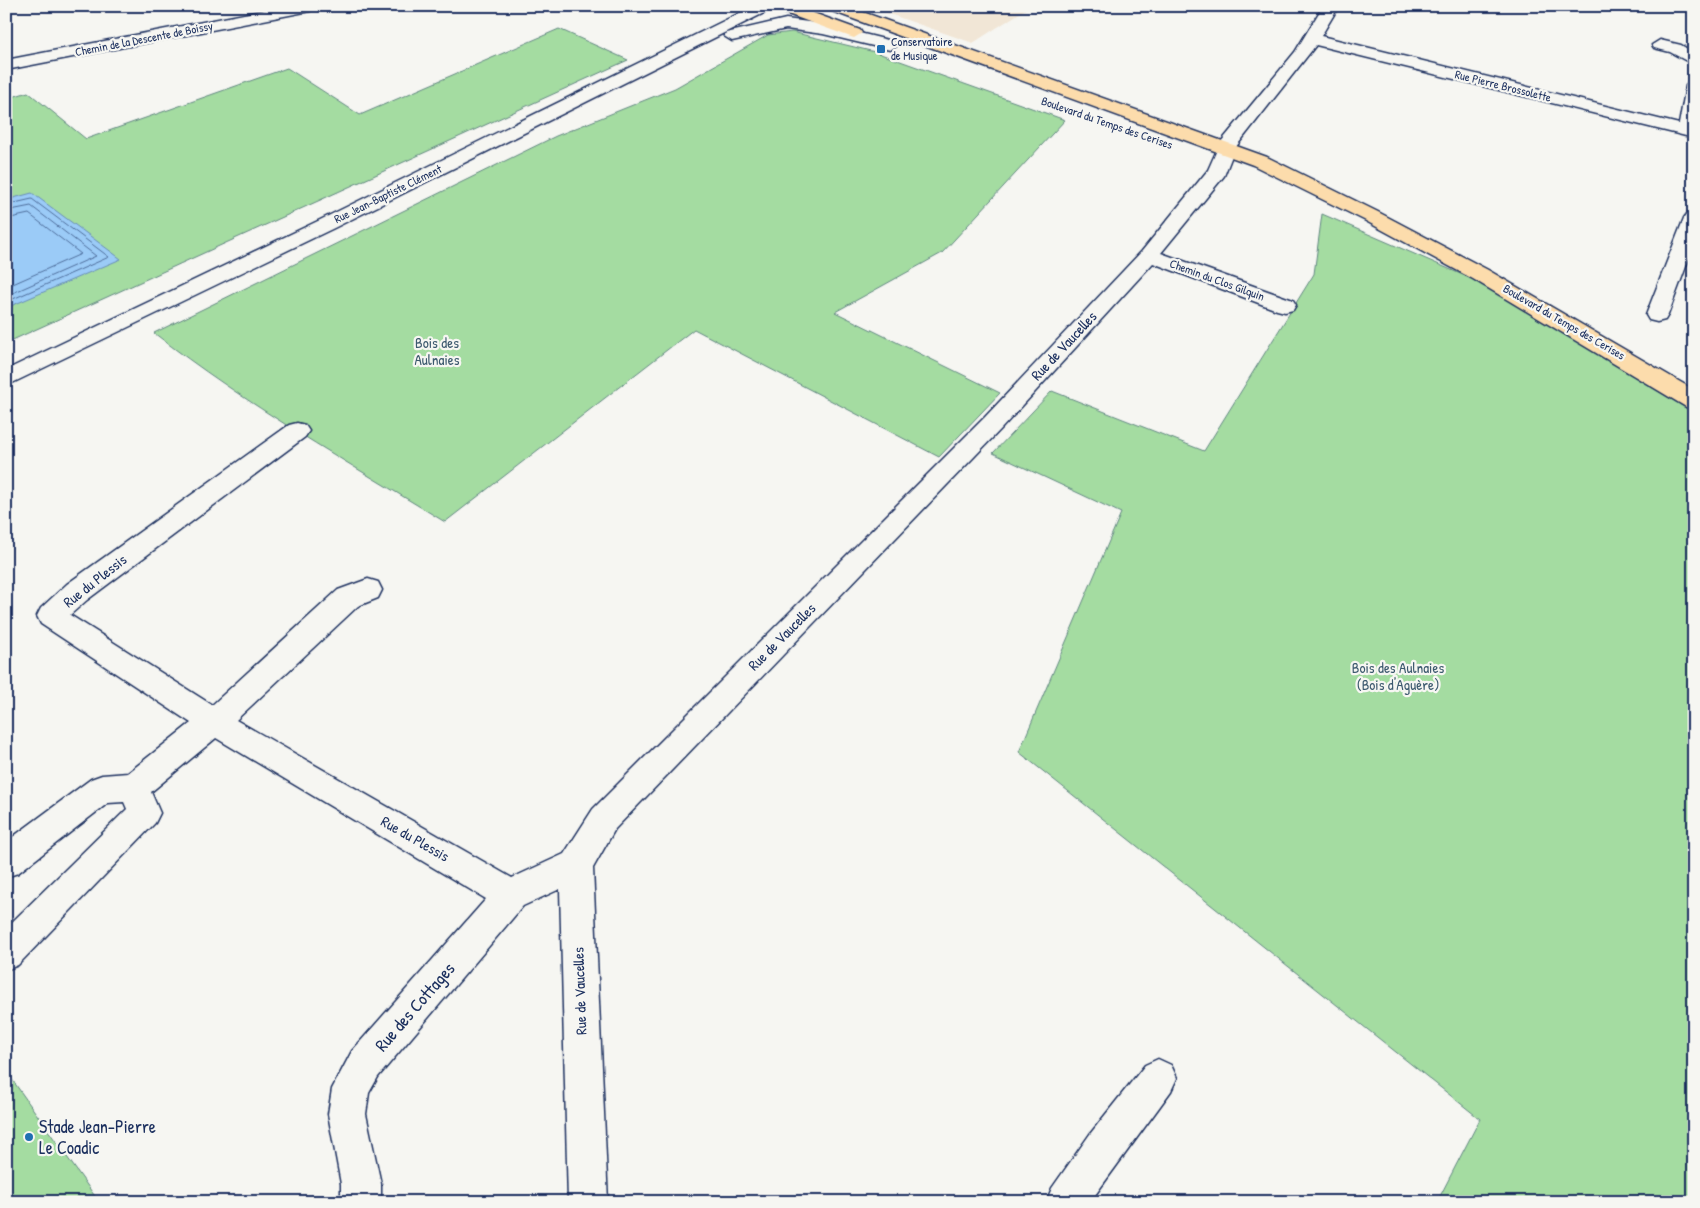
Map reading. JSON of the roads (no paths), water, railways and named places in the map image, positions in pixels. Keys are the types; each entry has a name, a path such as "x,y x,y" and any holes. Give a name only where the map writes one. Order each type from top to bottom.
{"main road":[{"path":"779,6 908,52"},
{"name":"Boulevard du Temps des Cerises","path":"831,6 1223,156 1322,202 1431,249 1544,311 1694,400"},
{"name":"Boulevard du Temps des Cerises","path":"1057,106 1223,156"}],"street":[{"name":"Chemin de la Descente de Boissy","path":"6,65 310,6"},
{"name":"Rue Jean-Baptiste Clément","path":"6,378 327,224 768,6"},
{"name":"Rue de Vaucelles","path":"588,1202 576,865 604,819 993,423 1149,255 1192,200 1217,172 1223,156 1313,39 1331,6"},
{"path":"657,60 704,28 724,10"},
{"path":"657,60 722,39 786,24 823,29 890,45"},
{"name":"Rue Pierre Brossolette","path":"1313,39 1690,132"},
{"path":"1660,45 1675,48 1694,60"},
{"path":"1690,132 1694,86"},
{"path":"1657,315 1694,218"},
{"name":"Chemin du Clos Gilquin","path":"1149,255 1285,305"},
{"name":"Rue du Plessis","path":"297,431 78,592 51,616 98,649 215,721 511,895"},
{"path":"6,862 102,789 134,788 215,721 348,598 368,590"},
{"path":"6,952 144,813 134,788"},
{"name":"Rue des Cottages","path":"362,1202 361,1184 346,1114 351,1089 365,1064 511,895 576,865"},
{"path":"1066,1202 1104,1148 1158,1078"}],"water":[{"path":"32,193 121,259 6,308 6,200"}],"place":[{"name":"Conservatoire de Musique","path":"881,49"},
{"name":"Stade Jean-Pierre Le Coadic","path":"29,1137"}],"park label":[{"name":"Bois des Aulnaies","path":"437,352"},
{"name":"Bois des Aulnaies (Bois d'Aguère)","path":"1398,676"}]}
